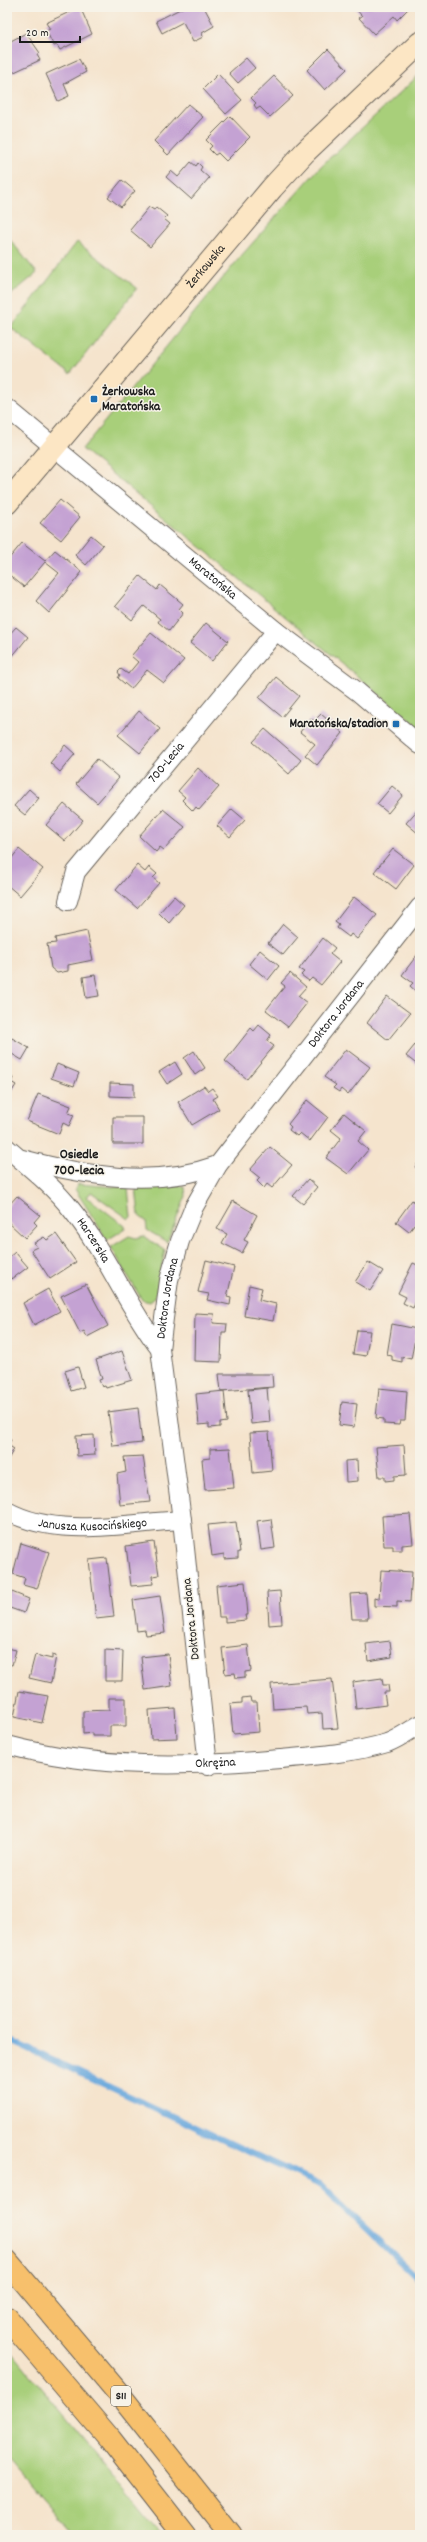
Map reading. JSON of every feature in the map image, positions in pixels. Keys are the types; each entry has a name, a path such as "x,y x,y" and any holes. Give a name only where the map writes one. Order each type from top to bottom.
{"highway":[{"name":"S11","path":"7,2261 120,2395 231,2535"},
{"path":"7,2318 110,2438 185,2535"}],"street":[{"name":"Żerkowska","path":"7,503 272,188 305,152 420,43"},
{"name":"Maratońska","path":"7,408 276,631 358,692 420,745"},
{"name":"700-Lecia","path":"68,901 76,872 276,631"},
{"name":"Doktora Jordana","path":"208,1766 182,1520 160,1349 168,1287 180,1241 197,1201 218,1165 420,907"},
{"path":"13,1153 92,1175 121,1177 175,1175 200,1171 218,1165"},
{"name":"Harcerska","path":"13,1153 72,1209 100,1250 147,1332 160,1349"},
{"name":"Janusza Kusocińskiego","path":"7,1511 18,1517 54,1527 182,1520"},
{"name":"Okrężna","path":"7,1746 37,1753 95,1762 208,1766 364,1749 389,1742 420,1724"}],"green space":[{"path":"420,74 420,728 82,449 241,256 321,166"},
{"path":"7,236 37,273 7,298"},
{"path":"77,242 137,288 70,374 11,328"},
{"path":"78,1184 128,1188 131,1217 129,1219 91,1192 87,1197 125,1226 125,1229 107,1240 75,1189"},
{"path":"177,1184 185,1188 186,1196 167,1242 147,1230 146,1221 139,1216 136,1187"},
{"path":"129,1236 136,1238 143,1236 165,1250 155,1298 150,1302 142,1300 111,1247"},
{"path":"7,2346 163,2535 75,2535 7,2457"}],"building":[{"path":"80,7 92,34 60,50 57,45 54,46 46,31 50,29 46,23"},
{"path":"184,7 204,7 214,26 202,33 203,37 193,42 183,22 162,33 156,21"},
{"path":"354,7 410,7 397,20 394,16 374,34 359,18 362,16"},
{"path":"26,33 40,53 37,55 40,60 8,75 7,43"},
{"path":"328,49 347,69 325,90 307,70"},
{"path":"246,58 255,68 238,83 229,73"},
{"path":"79,59 86,72 64,84 69,96 58,101 46,74"},
{"path":"218,74 242,100 226,114 203,89"},
{"path":"274,76 293,96 270,117 260,107 257,109 254,105 256,103 251,98"},
{"path":"188,104 203,117 168,155 154,141"},
{"path":"230,116 250,137 226,161 218,153 215,155 209,149 212,146 206,140"},
{"path":"191,162 196,166 198,163 202,167 200,170 209,178 191,199 166,177 171,171 178,177"},
{"path":"122,180 135,191 121,207 108,197"},
{"path":"149,207 154,210 156,207 167,216 164,219 170,224 150,247 130,230"},
{"path":"60,500 80,517 61,540 40,523"},
{"path":"91,535 103,545 86,565 75,555"},
{"path":"22,543 45,561 55,550 82,572 49,613 36,601 59,573 45,562 24,587 7,573 7,561"},
{"path":"140,576 157,590 160,585 183,604 179,609 183,613 169,631 158,622 160,619 144,606 132,620 115,606"},
{"path":"206,623 228,641 212,661 190,643"},
{"path":"16,627 28,637 11,658 7,655 7,637"},
{"path":"151,633 184,660 164,683 147,670 131,689 118,678 120,675 118,672 121,669 128,674 138,662 131,656"},
{"path":"276,677 299,696 282,717 259,698"},
{"path":"139,711 160,729 140,753 118,735"},
{"path":"321,714 343,733 317,765 305,755 315,744 300,732 311,718 314,721"},
{"path":"265,729 301,760 289,774 253,742"},
{"path":"65,745 75,754 60,772 50,763"},
{"path":"97,759 119,778 97,803 76,784"},
{"path":"198,768 219,787 199,810 196,807 193,811 182,800 185,797 178,791"},
{"path":"392,786 403,795 388,813 377,804"},
{"path":"29,789 39,798 25,815 14,806"},
{"path":"64,804 83,820 65,841 46,825"},
{"path":"420,807 420,835 406,823"},
{"path":"163,809 185,827 164,850 160,847 156,852 139,836"},
{"path":"232,809 245,820 230,837 217,826"},
{"path":"19,849 43,869 20,896 7,885 7,864"},
{"path":"393,849 414,865 396,889 374,872"},
{"path":"137,865 145,872 149,867 157,874 153,878 159,883 137,908 116,890"},
{"path":"174,896 184,905 169,923 159,913"},
{"path":"354,897 377,915 357,939 351,934 349,937 337,928 339,925 335,922"},
{"path":"283,924 298,937 283,955 268,943"},
{"path":"87,931 93,960 68,965 68,971 57,973 51,968 47,944 56,943 55,938"},
{"path":"323,938 335,948 330,954 340,962 321,985 312,978 309,981 301,975 304,972 299,969"},
{"path":"260,950 279,966 268,980 249,964"},
{"path":"420,951 420,990 418,993 410,986 413,983 402,975"},
{"path":"290,973 306,987 298,996 307,1003 288,1027 266,1010 285,986 281,983"},
{"path":"95,975 99,996 86,998 83,977"},
{"path":"387,996 410,1013 388,1040 367,1023"},
{"path":"259,1025 271,1035 267,1041 274,1046 247,1079 225,1061 251,1028 254,1031"},
{"path":"12,1038 29,1048 22,1060 7,1051 7,1045"},
{"path":"419,1040 420,1041 419,1066 406,1056"},
{"path":"346,1049 370,1067 348,1095 341,1089 339,1092 333,1088 336,1085 324,1077"},
{"path":"194,1051 205,1068 195,1075 184,1058"},
{"path":"175,1062 182,1074 167,1084 159,1072"},
{"path":"57,1064 79,1073 74,1086 51,1078"},
{"path":"7,1075 13,1078 11,1082 16,1085 9,1096 7,1094"},
{"path":"110,1083 134,1084 134,1097 110,1096"},
{"path":"204,1086 208,1091 212,1088 218,1096 213,1099 219,1109 192,1125 178,1102"},
{"path":"38,1094 71,1106 68,1113 74,1115 69,1126 63,1123 59,1134 27,1121"},
{"path":"307,1100 328,1117 310,1141 300,1133 297,1136 289,1130 291,1127 288,1124"},
{"path":"344,1113 366,1131 358,1141 368,1150 348,1174 326,1158 341,1138 331,1130"},
{"path":"113,1117 143,1117 143,1144 113,1144"},
{"path":"270,1147 292,1165 272,1188 267,1184 264,1188 257,1181 260,1178 250,1170"},
{"path":"420,1160 420,1171 415,1167"},
{"path":"308,1179 317,1187 303,1204 293,1196"},
{"path":"17,1196 40,1215 34,1222 37,1225 25,1238 7,1221 7,1207"},
{"path":"412,1200 420,1206 420,1217 409,1232 396,1222"},
{"path":"233,1201 257,1215 244,1240 248,1242 242,1253 222,1243 227,1234 217,1229"},
{"path":"56,1234 76,1262 50,1279 31,1250 37,1247 34,1243 44,1237 47,1240"},
{"path":"15,1252 28,1267 12,1279 7,1274 7,1259"},
{"path":"206,1260 234,1267 227,1297 231,1298 230,1305 207,1300 209,1294 198,1292"},
{"path":"368,1262 383,1271 370,1291 355,1282"},
{"path":"413,1263 420,1266 420,1303 416,1301 413,1308 403,1303 406,1297 398,1293"},
{"path":"86,1284 108,1326 87,1337 84,1331 80,1333 61,1296"},
{"path":"249,1285 262,1288 259,1300 276,1304 273,1321 244,1316"},
{"path":"48,1289 60,1311 34,1325 23,1303"},
{"path":"195,1313 214,1314 213,1323 227,1324 226,1332 222,1332 221,1362 194,1361"},
{"path":"392,1324 417,1329 411,1359 402,1357 402,1362 392,1360 392,1356 387,1355"},
{"path":"357,1330 370,1331 366,1356 353,1354"},
{"path":"122,1351 132,1380 106,1388 105,1386 102,1387 99,1380 102,1379 96,1360"},
{"path":"78,1367 84,1387 71,1391 65,1371"},
{"path":"219,1374 272,1374 273,1387 221,1391"},
{"path":"267,1388 270,1422 251,1424 248,1390"},
{"path":"379,1388 407,1391 405,1421 400,1421 399,1425 384,1424 384,1419 376,1418"},
{"path":"224,1391 227,1422 220,1423 220,1427 209,1428 209,1424 199,1425 196,1394"},
{"path":"342,1402 357,1404 354,1427 339,1425"},
{"path":"138,1408 142,1443 113,1446 108,1412"},
{"path":"269,1432 272,1471 253,1473 250,1433"},
{"path":"94,1435 95,1455 77,1456 76,1436"},
{"path":"7,1437 11,1440 8,1445 14,1449 7,1461"},
{"path":"404,1445 406,1475 394,1476 394,1480 385,1481 385,1477 379,1477 376,1447"},
{"path":"230,1448 234,1488 205,1490 202,1459 210,1458 210,1449"},
{"path":"143,1456 150,1502 120,1505 117,1474 126,1472 124,1457"},
{"path":"357,1460 358,1481 346,1482 345,1461"},
{"path":"410,1514 413,1544 402,1545 402,1550 393,1550 393,1546 384,1546 382,1516"},
{"path":"271,1519 275,1548 261,1550 257,1521"},
{"path":"236,1522 240,1552 238,1552 238,1558 224,1559 224,1554 212,1556 208,1525"},
{"path":"154,1542 159,1575 152,1576 153,1584 131,1586 126,1546"},
{"path":"21,1543 49,1552 37,1589 23,1585 25,1578 13,1574"},
{"path":"107,1558 114,1617 96,1619 89,1560"},
{"path":"381,1570 412,1572 410,1602 397,1601 397,1607 374,1606 374,1598 379,1599"},
{"path":"245,1582 248,1615 245,1615 246,1620 225,1622 225,1617 219,1617 216,1585"},
{"path":"7,1590 29,1599 24,1613 7,1607"},
{"path":"280,1591 282,1624 269,1625 267,1592"},
{"path":"366,1593 368,1619 352,1619 350,1594"},
{"path":"160,1596 165,1633 146,1635 145,1630 137,1631 133,1600"},
{"path":"390,1641 392,1657 368,1661 366,1644"},
{"path":"248,1645 251,1671 245,1672 245,1677 236,1678 235,1673 225,1674 222,1648"},
{"path":"7,1648 16,1650 12,1665 7,1664"},
{"path":"105,1650 123,1651 122,1681 105,1681"},
{"path":"168,1654 172,1686 145,1690 141,1657"},
{"path":"35,1655 52,1659 52,1655 56,1656 51,1683 29,1678"},
{"path":"382,1678 383,1685 388,1685 389,1692 384,1692 386,1705 356,1709 353,1682"},
{"path":"332,1679 338,1728 323,1729 322,1713 307,1714 306,1707 273,1709 271,1684"},
{"path":"19,1691 48,1696 42,1723 14,1717"},
{"path":"250,1697 251,1702 257,1702 259,1732 233,1734 230,1704 242,1703 242,1698"},
{"path":"109,1698 126,1698 126,1726 110,1726 110,1736 92,1736 92,1733 83,1734 83,1711 109,1710"},
{"path":"175,1708 177,1738 151,1739 149,1710"}],"waterway":[{"path":"7,2039 322,2186 420,2281"}],"place":[{"name":"Żerkowska Maratońska","path":"94,399"},
{"name":"Maratońska/stadion","path":"396,724"}],"district":[{"name":"Osiedle 700-lecia","path":"79,1164"}]}
